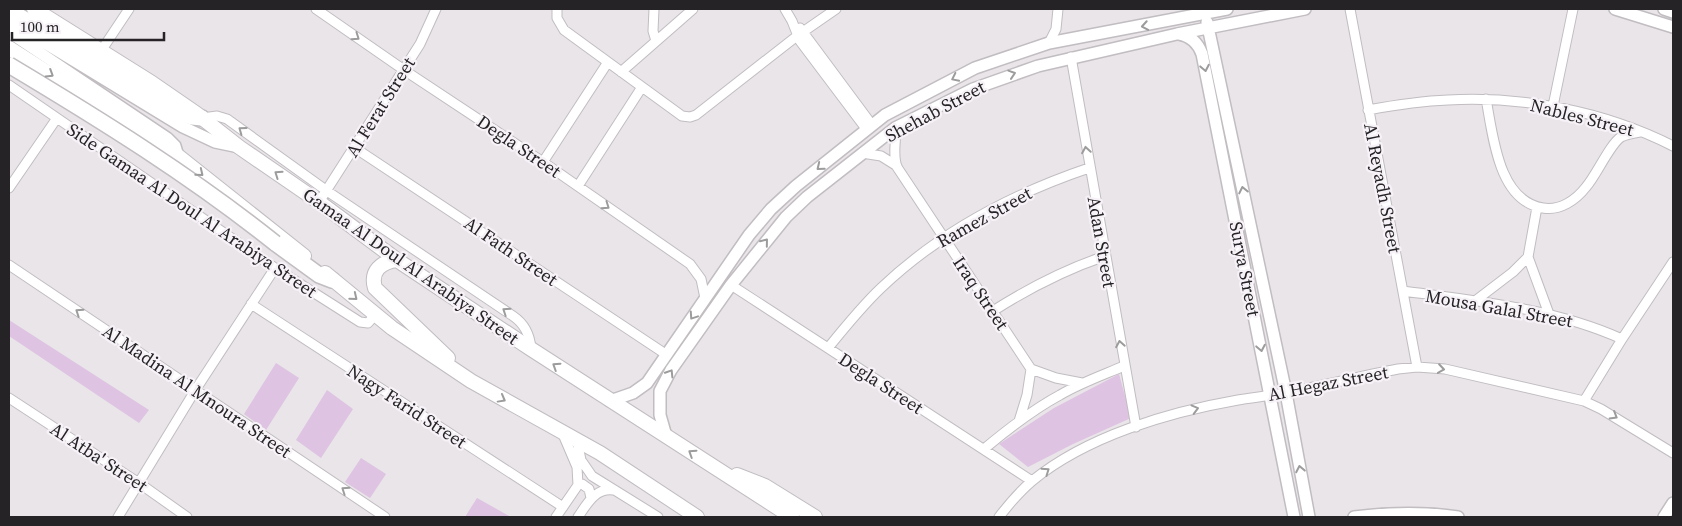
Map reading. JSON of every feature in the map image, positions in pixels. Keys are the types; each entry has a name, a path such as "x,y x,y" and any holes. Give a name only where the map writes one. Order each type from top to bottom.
{"highway":[{"path":"9,10 37,39 175,110 192,118 202,118"},
{"path":"9,65 110,126 176,169 319,275 332,280"}],"main road":[{"name":"Gamaa Al Doul Al Arabiya Street","path":"34,9 152,83 397,260 610,401 792,517"},
{"path":"9,48 178,156 319,267 375,315 471,381 600,454 697,517"},
{"path":"397,260 385,262 378,268 374,278 375,288 471,381"},
{"path":"722,472 744,477 765,486 815,517"}],"street":[{"path":"100,51 129,9"},
{"name":"Degla Street","path":"316,9 690,264 701,279 706,298"},
{"name":"Al Ferat Street","path":"319,202 328,191 420,44 436,9"},
{"path":"557,9 557,18 564,30 682,116 690,117 696,115 800,33 836,9"},
{"path":"654,9 653,32 656,41"},
{"path":"621,72 694,9"},
{"path":"785,9 800,33 869,128"},
{"path":"1048,43 1056,28 1058,9"},
{"path":"1174,20 1184,9"},
{"name":"Shehab Street","path":"610,401 633,393 647,383 749,235 771,209 796,186 885,115 976,68 1048,43 1174,20 1204,11 1227,9"},
{"path":"1233,9 1232,17 1238,22"},
{"name":"Shehab Street","path":"666,436 660,415 660,391 671,370 730,285 786,217 807,196 895,128 981,86 1038,66 1177,34 1305,9"},
{"name":"Al Reyadh Street","path":"1350,9 1417,368"},
{"path":"1553,106 1573,9"},
{"path":"1615,9 1673,27"},
{"path":"1664,9 1673,12"},
{"name":"Surya Street","path":"1204,11 1286,393 1309,517"},
{"path":"9,21 182,127 215,142 239,147"},
{"path":"9,32 37,39 167,138 175,146 178,156"},
{"name":"Surya Street","path":"1177,34 1193,39 1199,46 1202,54 1294,517"},
{"name":"Adan Street","path":"1071,57 1089,168 1136,426"},
{"path":"543,162 608,62"},
{"name":"Side Gamaa Al Doul Al Arabiya Street","path":"9,85 275,268 360,322 368,323 375,315"},
{"path":"578,186 642,87"},
{"path":"1486,99 1496,152 1509,184 1526,202 1537,207 1557,208 1577,197 1599,169 1615,142 1622,137 1641,132"},
{"name":"Nables Street","path":"1368,110 1407,103 1486,99 1553,106 1600,118 1641,132 1673,146"},
{"path":"202,118 217,116 227,119 328,191 519,320 529,336 531,349"},
{"path":"9,188 57,118"},
{"name":"Iraq Street","path":"895,128 894,153 897,167"},
{"path":"1219,138 1231,135"},
{"name":"Al Fath Street","path":"355,148 667,355"},
{"name":"Iraq Street","path":"862,153 881,156 897,167 1032,369"},
{"name":"Ramez Street","path":"828,348 881,288 944,237 999,204 1089,168"},
{"path":"1537,207 1528,257 1549,314"},
{"path":"993,311 1046,279 1105,256"},
{"path":"1475,301 1513,272 1528,257"},
{"path":"1584,401 1673,262"},
{"name":"Al Madina Al Mnoura Street","path":"9,265 385,517"},
{"path":"118,517 196,389 275,268"},
{"name":"Degla Street","path":"730,285 1032,481"},
{"name":"Mousa Galal Street","path":"1402,291 1549,314 1579,322 1622,339"},
{"name":"Nagy Farid Street","path":"251,304 563,507"},
{"path":"984,450 1019,421 1060,394 1124,366"},
{"path":"1019,421 1032,369 1056,378 1082,384"},
{"name":"Al Hegaz Street","path":"999,517 1013,499 1032,481 1051,468 1085,448 1136,426 1204,407 1286,393 1398,369 1445,369 1584,401 1601,409 1673,453"},
{"path":"647,383 650,389 660,391"},
{"name":"Al Atba' Street","path":"9,398 188,517"},
{"path":"556,517 578,485 577,467 562,432"},
{"path":"577,441 578,454 587,471 597,480 658,517"},
{"path":"578,485 582,484 589,489 591,498"},
{"path":"578,517 591,498 602,491 614,491"},
{"path":"1664,517 1673,503"},
{"path":"1354,517 1427,514 1458,517"}],"shaded area":[{"path":"9,320 149,410 139,423 9,336"},
{"path":"276,363 299,378 266,430 244,414"},
{"path":"1119,374 1131,418 1028,467 999,444 1054,408"},
{"path":"327,390 353,409 321,458 296,440"},
{"path":"361,458 386,474 370,498 345,482"},
{"path":"477,498 511,517 465,517"}]}
